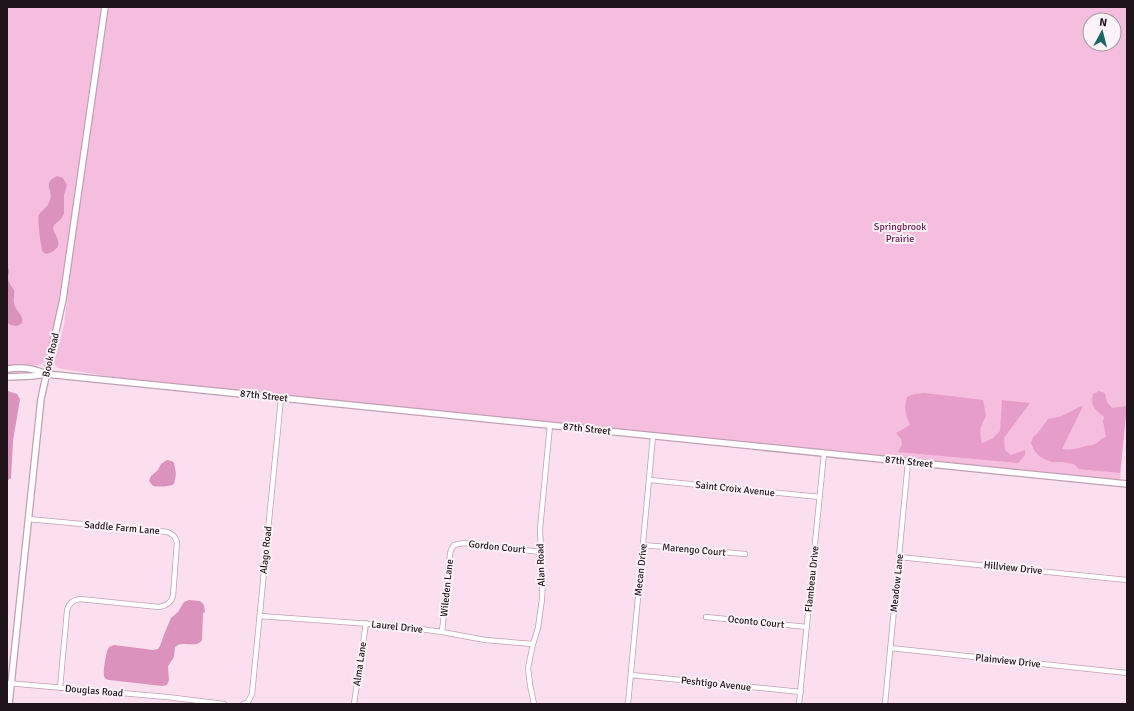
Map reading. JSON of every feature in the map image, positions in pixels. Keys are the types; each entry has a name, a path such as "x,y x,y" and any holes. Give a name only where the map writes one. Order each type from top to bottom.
{"street":[{"name":"Book Road","path":"9,704 9,683 41,399 59,321 64,292 105,7"},
{"name":"87th Street","path":"7,368 34,369 46,374"},
{"name":"87th Street","path":"7,377 46,374 1127,484"},
{"name":"Alago Road","path":"245,703 250,699 252,694 281,398"},
{"name":"Alan Road","path":"534,704 528,668 538,628 542,599 541,518 550,425"},
{"name":"Mecan Drive","path":"628,704 654,436"},
{"name":"Flambeau Drive","path":"799,704 824,453"},
{"name":"Meadow Lane","path":"885,704 908,462"},
{"name":"Saint Croix Avenue","path":"650,480 820,497"},
{"name":"Saddle Farm Lane","path":"28,519 168,532 174,536 177,542 172,598 167,605 159,607 80,600 74,600 70,604 67,611 60,688"},
{"name":"Gordon Court","path":"454,545 464,543 541,552"},
{"name":"Wileden Lane","path":"442,632 450,554 454,545"},
{"name":"Marengo Court","path":"643,545 745,554"},
{"name":"Hillview Drive","path":"899,557 1127,580"},
{"name":"Laurel Drive","path":"260,616 398,626 442,632 481,640 533,644"},
{"name":"Oconto Court","path":"706,617 807,627"},
{"name":"Alma Lane","path":"354,704 366,623"},
{"name":"Plainview Drive","path":"890,648 1127,673"},
{"name":"Peshtigo Avenue","path":"631,675 800,692"},
{"name":"Douglas Road","path":"9,683 167,697 224,704"}],"green space":[{"path":"7,7 101,7 71,222 54,330 49,351 43,363 32,366 7,366"},
{"name":"Springbrook Prairie","path":"107,7 1127,7 1127,412 1120,480 620,432 113,377 57,368 54,360 64,325 74,240"}],"shaded area":[{"path":"57,176 63,178 67,185 64,195 64,214 53,228 58,239 58,246 51,253 46,254 43,252 41,245 39,215 48,205 51,196 49,184 52,179"},
{"path":"7,266 9,271 8,280 14,290 15,306 22,317 22,323 17,326 7,323"},
{"path":"8,391 17,394 20,399 13,441 11,478 7,480"},
{"path":"1099,391 1105,393 1107,402 1112,408 1127,406 1120,473 1079,469 1074,464 1052,462 1039,456 1031,443 1033,437 1048,419 1062,416 1079,407 1083,406 1062,449 1074,449 1093,445 1106,437 1103,421 1104,417 1096,410 1092,402 1093,394"},
{"path":"925,393 983,400 986,416 982,423 981,429 982,443 992,439 1000,431 1002,400 1030,403 1004,438 1005,450 1011,455 1025,450 1025,454 1018,463 898,452 902,445 901,439 896,433 910,425 906,411 907,397 914,394"},
{"path":"167,460 174,463 176,474 174,484 169,486 153,486 149,481 151,476 158,470 161,464"},
{"path":"189,600 200,601 204,605 205,612 203,613 202,640 197,644 182,644 175,647 174,657 168,666 169,680 167,685 162,686 109,680 105,678 104,666 109,647 114,645 153,650 158,649 171,618 178,612 184,602"}]}
